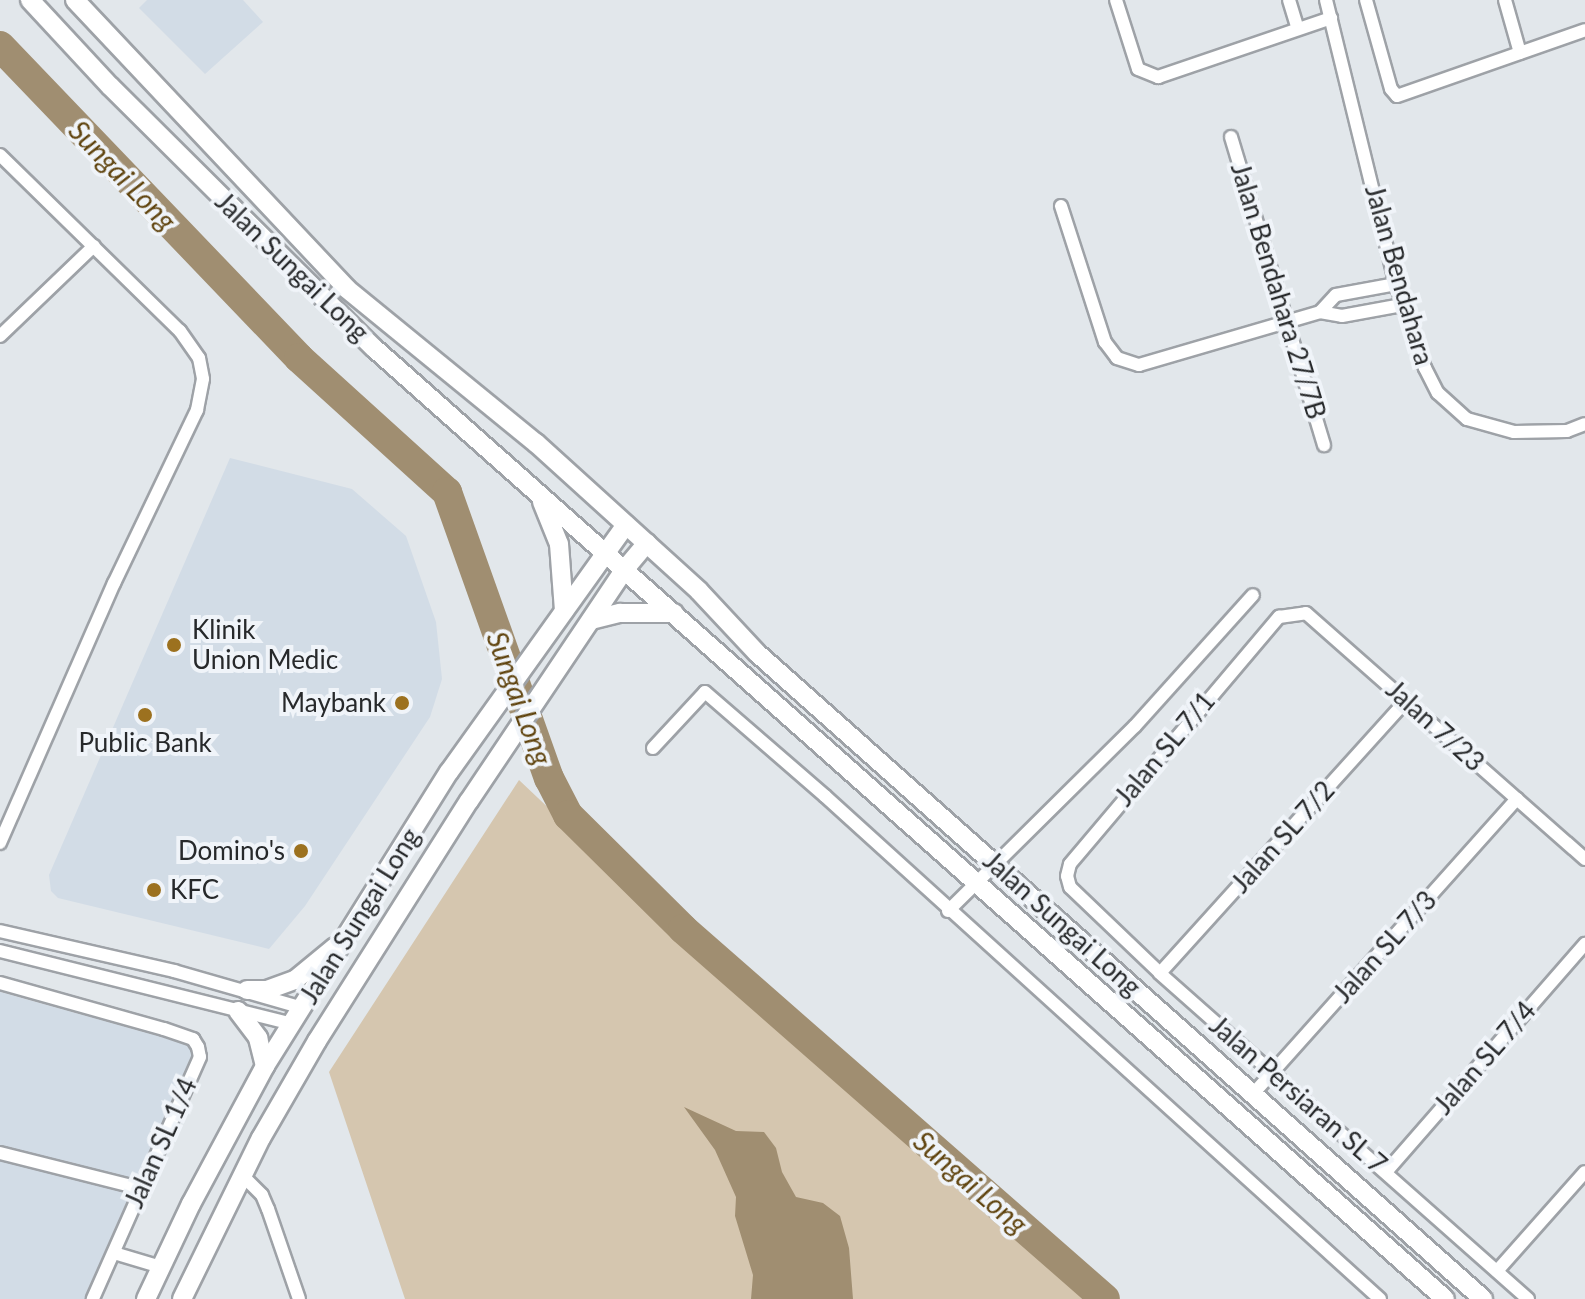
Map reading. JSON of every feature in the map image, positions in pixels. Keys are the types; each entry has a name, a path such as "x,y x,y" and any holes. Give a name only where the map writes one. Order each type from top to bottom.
{"street":[{"name":"Jalan Sungai Long","path":"30,0 110,86 329,306 974,884 1040,938 1445,1299"},
{"name":"Jalan Sungai Long","path":"75,0 347,289 536,443 647,543 757,653 1483,1299"},
{"path":"1116,0 1138,69 1158,77 1331,18"},
{"path":"1289,0 1298,29"},
{"name":"Jalan Bendahara","path":"1326,0 1396,284 1425,368 1438,393 1467,419 1527,433 1567,431 1585,424"},
{"path":"1366,0 1391,89 1397,96 1585,30"},
{"path":"1505,0 1520,53"},
{"name":"Jalan Bendahara 27/7B","path":"1231,137 1324,445"},
{"path":"0,155 180,331 199,358 203,379 197,410 114,583 0,843"},
{"path":"1061,206 1105,342 1117,358 1139,365 1320,312 1342,316 1402,305"},
{"path":"0,336 94,246"},
{"path":"1320,312 1336,295 1396,284"},
{"path":"329,306 347,289"},
{"path":"532,487 549,513 559,544 564,611"},
{"name":"Jalan Sungai Long","path":"182,1299 242,1175 347,937 449,772 604,551 626,525"},
{"name":"Jalan Sungai Long","path":"146,1299 191,1204 265,1066 311,1023 493,767 625,569 647,543"},
{"path":"948,911 1135,726 1253,595"},
{"path":"591,620 620,613 674,613"},
{"name":"Jalan 7/23","path":"1279,617 1306,613 1585,859"},
{"name":"Jalan SL 7/1","path":"1070,887 1067,876 1070,864 1279,617"},
{"path":"653,748 705,692 825,796 948,911 1380,1299"},
{"name":"Jalan SL 7/2","path":"1160,973 1406,701"},
{"name":"Jalan SL 7/3","path":"1253,1094 1517,799"},
{"name":"Jalan Persiaran SL 7","path":"1070,887 1160,973 1528,1299"},
{"path":"0,931 247,990 267,990 295,980 347,937"},
{"name":"Jalan SL 7/4","path":"1386,1172 1585,944"},
{"path":"0,951 238,1011 311,1023"},
{"name":"Jalan SL 1/4","path":"0,983 164,1029 196,1043 200,1057 139,1188 93,1299"},
{"path":"247,990 311,1023"},
{"path":"238,1011 258,1038 265,1066"},
{"path":"0,1153 139,1188"},
{"path":"1497,1271 1585,1172"},
{"path":"242,1175 262,1195 299,1299"},
{"path":"114,1253 161,1267"}],"shaded area":[{"path":"147,0 243,0 263,22 205,74 139,8"},
{"path":"230,458 352,489 406,536 436,622 442,679 430,717 305,906 269,949 58,898 51,891 49,875"},
{"path":"519,780 708,959 1092,1299 405,1299 329,1072"},
{"path":"0,992 191,1045 194,1056 87,1299 0,1299"},
{"path":"684,1107 736,1131 764,1132 776,1148 782,1172 796,1197 823,1203 840,1216 849,1248 853,1299 751,1299 753,1275 735,1216 736,1197 715,1150"}],"waterway":[{"name":"Sungai Long","path":"0,46 299,358 447,492 549,778 568,815 683,929 1105,1299"}],"place":[{"name":"Klinik Union Medic","path":"174,645"},
{"name":"Maybank","path":"402,703"},
{"name":"Public Bank","path":"145,715"},
{"name":"Domino's","path":"301,851"},
{"name":"KFC","path":"154,890"}]}
